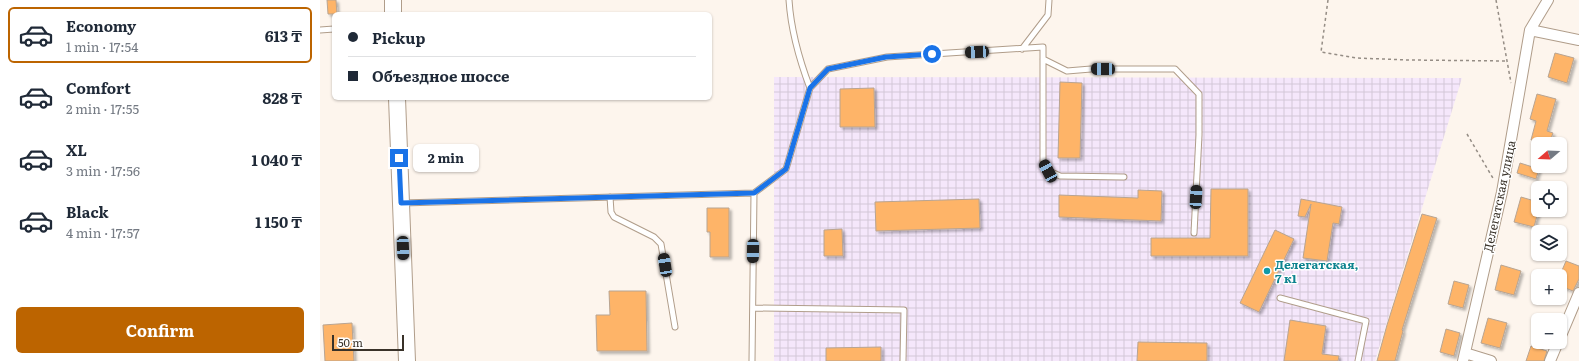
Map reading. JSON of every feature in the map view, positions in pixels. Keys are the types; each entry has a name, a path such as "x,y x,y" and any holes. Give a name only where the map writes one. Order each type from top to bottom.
{"main road":[{"path":"393,0 393,12"},
{"path":"397,100 407,361"}],"street":[{"name":"Делегатская улица","path":"1464,357 1502,192 1530,30 1548,0"},
{"path":"1530,30 1579,40"},
{"path":"1567,321 1579,293"},
{"path":"1550,361 1555,349"},
{"path":"1464,357 1490,361"}],"lane":[{"path":"788,0 799,59 810,88"},
{"path":"1022,49 1048,15 1049,0"},
{"path":"320,30 332,29"},
{"path":"401,203 754,193 786,169 810,88 828,69 886,57 1043,47 1043,161 1048,171 1060,176 1124,177"},
{"path":"1043,59 1067,71 1091,69 1175,69 1199,94 1199,135 1194,233"},
{"path":"752,361 754,193"},
{"path":"610,197 612,215 614,217 654,237 661,244 675,327"},
{"path":"1280,298 1366,321 1358,361"},
{"path":"753,308 904,310 903,361"}],"path":[{"path":"1328,0 1321,52 1356,58 1506,61"},
{"path":"1496,0 1511,83"},
{"path":"1468,134 1502,192"}],"shaded area":[{"path":"774,77 1462,78 1375,361 774,361"}],"building":[{"path":"327,0 336,0 337,12 328,14"},
{"path":"1555,53 1574,58 1567,83 1548,77"},
{"path":"1060,82 1082,83 1080,158 1058,158"},
{"path":"874,88 875,127 840,127 840,89"},
{"path":"1537,94 1556,99 1547,131 1553,133 1552,137 1532,137 1536,121 1530,119"},
{"path":"1520,163 1531,166 1531,173 1538,173 1536,179 1517,173"},
{"path":"1211,189 1248,189 1248,256 1151,256 1151,238 1210,238"},
{"path":"1138,190 1162,191 1161,221 1059,217 1059,195 1138,198"},
{"path":"1521,197 1531,200 1531,217 1537,217 1535,225 1531,226 1514,222"},
{"path":"979,199 980,228 876,231 875,202"},
{"path":"1301,199 1342,207 1339,224 1333,223 1327,261 1303,258 1311,204 1305,217 1298,216"},
{"path":"707,208 729,208 729,257 710,257 710,232 707,232"},
{"path":"1422,214 1437,218 1402,330 1395,361 1377,361 1387,325"},
{"path":"842,229 843,256 824,256 824,230"},
{"name":"Делегатская, 7 к1","path":"1275,230 1294,239 1259,312 1240,303"},
{"path":"1566,261 1579,266 1579,279 1573,291 1567,289 1567,269 1563,269"},
{"path":"1501,265 1521,271 1514,295 1495,290"},
{"path":"1454,281 1469,285 1463,308 1448,304"},
{"path":"609,291 646,291 647,351 597,351 596,315 610,315"},
{"path":"1488,318 1507,323 1500,348 1481,343"},
{"path":"1290,320 1326,326 1322,354 1339,356 1338,361 1284,361"},
{"path":"352,323 354,361 325,361 323,325"},
{"path":"1446,329 1460,333 1454,356 1440,352"},
{"path":"1138,342 1207,343 1207,361 1137,361"},
{"path":"1531,346 1531,349 1547,351 1544,361 1526,361"},
{"path":"881,347 881,361 826,361 826,348"}],"place":[{"name":"Делегатская, 7 к1","path":"1267,271"}],"route":[{"path":"399,158 401,203 754,193 786,169 810,88 828,69 886,57 932,54"}]}
